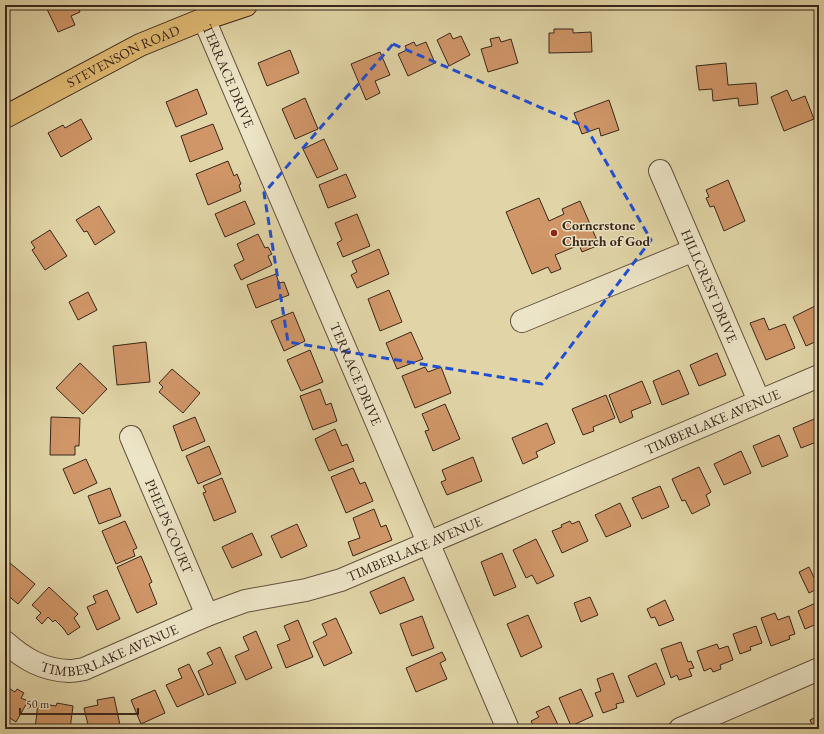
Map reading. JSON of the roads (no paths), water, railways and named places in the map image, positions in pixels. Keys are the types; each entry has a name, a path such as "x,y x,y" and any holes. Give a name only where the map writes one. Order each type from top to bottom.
{"main road":[{"name":"STEVENSON ROAD","path":"5,117 140,45 204,19 246,5"}],"street":[{"name":"TERRACE DRIVE","path":"204,19 508,729"},
{"name":"HILLCREST DRIVE","path":"660,171 759,401"},
{"path":"522,321 694,250"},
{"name":"TIMBERLAKE AVENUE","path":"5,642 31,662 50,669 70,671 84,669 207,615 245,601 306,590 341,580 819,376"},
{"name":"PHELPS COURT","path":"131,437 207,615"},
{"path":"680,729 819,669"}],"place":[{"name":"Cornerstone Church of God","path":"554,233"}]}
